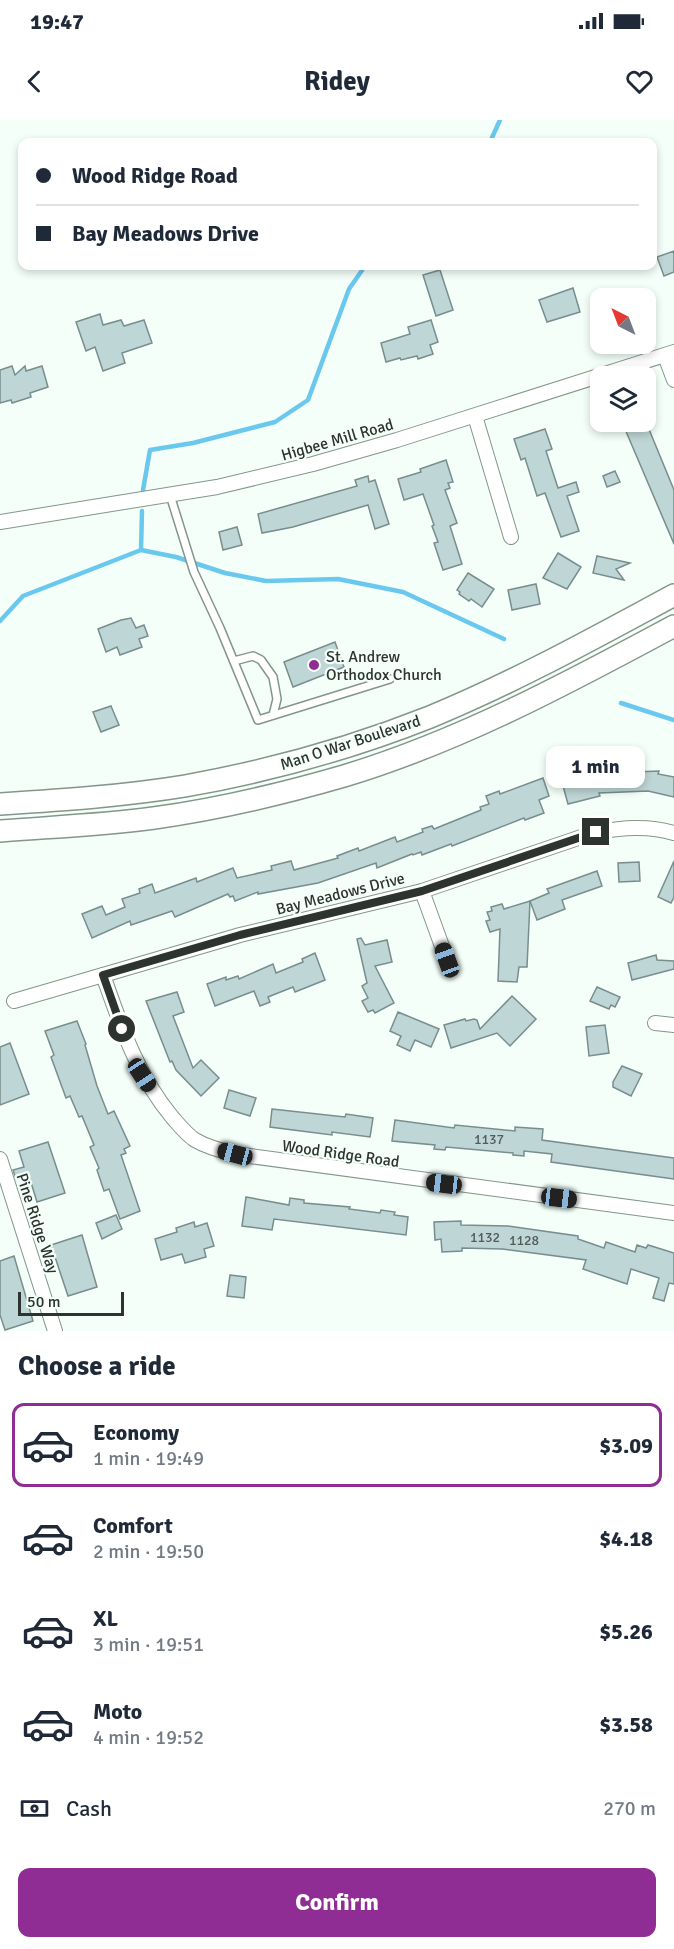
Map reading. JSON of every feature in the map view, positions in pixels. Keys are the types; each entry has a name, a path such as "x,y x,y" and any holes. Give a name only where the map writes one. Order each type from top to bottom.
{"main road":[{"name":"Man O War Boulevard","path":"0,804 132,793 184,786 239,776 344,747 430,717 508,683 674,595"},
{"name":"Man O War Boulevard","path":"0,831 164,816 274,794 344,776 417,750 505,713 674,626"}],"street":[{"path":"669,354 674,380"},
{"name":"Higbee Mill Road","path":"0,522 217,487 313,464 475,416 669,354"},
{"path":"475,416 511,537"},
{"name":"Bay Meadows Drive","path":"14,1001 240,935 422,891 596,832 623,827 647,828 674,833"},
{"path":"422,891 447,960"},
{"name":"Wood Ridge Road","path":"103,975 129,1048 142,1075 159,1101 181,1127 196,1140 219,1150 386,1176 674,1213"},
{"path":"655,1023 674,1025"},
{"name":"Pine Ridge Way","path":"0,1159 55,1331"}],"lane":[{"path":"170,495 194,572 258,720 390,679"},
{"path":"234,661 253,656 261,660 273,677 277,699 273,715"}],"building":[{"path":"674,251 674,272 664,276 657,257"},
{"path":"440,270 453,310 436,316 423,275"},
{"path":"573,288 580,312 547,322 539,300"},
{"path":"100,314 103,325 121,320 124,326 144,320 152,343 122,353 125,363 103,371 95,347 86,351 76,322"},
{"path":"431,320 438,342 430,345 433,354 418,359 417,356 386,362 381,343 410,334 408,327"},
{"path":"12,366 15,375 25,366 26,371 42,366 48,387 30,393 31,397 12,403 11,400 0,403 0,370"},
{"path":"545,429 552,449 546,451 558,488 576,482 579,492 567,496 579,531 561,537 545,493 537,496 525,458 521,460 514,439"},
{"path":"626,432 650,432 674,490 674,544"},
{"path":"446,460 453,482 448,483 450,488 445,490 457,523 450,526 462,564 443,570 434,543 438,542 432,526 434,525 423,494 404,500 398,479 421,472 420,469"},
{"path":"615,471 620,482 607,487 603,476"},
{"path":"368,476 369,482 375,480 389,524 375,529 368,505 293,527 262,533 258,514 357,486 355,480"},
{"path":"237,527 242,545 223,550 219,532"},
{"path":"558,553 581,567 567,589 543,578"},
{"path":"597,556 630,563 616,569 624,580 593,573"},
{"path":"468,573 494,589 482,607 471,599 469,601 457,590"},
{"path":"536,584 540,604 512,610 508,590"},
{"path":"131,618 136,628 144,625 148,636 139,639 142,647 120,655 117,647 106,652 98,629"},
{"name":"St. Andrew Orthodox Church","path":"335,642 344,667 293,687 284,662"},
{"path":"111,706 119,725 101,732 93,712"},
{"path":"659,771 658,774 674,777 674,797 648,791 599,793 600,796 568,804 563,786 608,773"},
{"path":"543,778 549,796 539,800 544,813 422,855 421,852 412,854 377,868 376,863 318,883 258,894 258,892 235,901 233,896 230,897 228,894 175,917 172,911 131,925 130,921 92,938 82,914 102,906 106,915 125,907 122,899 140,893 139,889 152,884 155,893 196,878 197,882 233,868 237,878 272,870 271,866 291,861 294,870 338,858 337,856 358,848 359,851 395,837 397,842 423,832 422,829 432,826 434,829 481,810 480,807 489,804 486,796 499,791 500,794"},
{"path":"674,861 674,897 671,903 658,897"},
{"path":"639,862 640,881 619,882 618,863"},
{"path":"597,871 602,886 562,900 565,909 537,920 530,901 549,893 547,889"},
{"path":"530,901 527,967 519,967 517,982 498,981 500,929 490,932 486,921 490,920 487,912 492,911 491,907 502,904 504,909"},
{"path":"361,938 365,945 387,940 392,962 375,966 394,1003 375,1013 373,1010 368,1012 362,1001 368,998 362,986 367,983 357,939"},
{"path":"315,953 325,980 295,992 293,987 268,997 270,1002 260,1006 254,991 215,1006 207,984 226,977 226,980 238,976 239,979 273,964 276,973 303,962 302,959"},
{"path":"656,955 657,960 674,961 674,969 632,980 628,963"},
{"path":"597,987 620,997 615,1007 611,1005 609,1009 590,1001"},
{"path":"177,992 184,1012 173,1016 193,1068 201,1060 219,1078 201,1096 176,1070 172,1061 170,1062 146,1001"},
{"path":"512,996 536,1019 510,1046 497,1033 451,1048 444,1025 474,1019 477,1020 480,1029"},
{"path":"398,1012 439,1029 431,1047 415,1040 410,1051 397,1045 401,1036 390,1031"},
{"path":"77,1021 108,1114 114,1111 130,1146 124,1149 126,1153 121,1155 140,1211 120,1219 109,1189 104,1191 97,1170 99,1168 90,1147 94,1145 82,1116 79,1117 70,1096 66,1098 51,1057 54,1055 45,1031"},
{"path":"605,1025 609,1053 589,1056 586,1027"},
{"path":"10,1043 29,1094 0,1105 0,1047"},
{"path":"622,1066 642,1074 631,1096 613,1087 613,1082"},
{"path":"229,1090 256,1098 250,1116 224,1108"},
{"path":"272,1109 373,1118 370,1137 270,1127"},
{"path":"395,1120 454,1128 455,1125 515,1131 515,1127 543,1129 542,1140 674,1158 674,1179 551,1162 552,1154 524,1151 524,1156 446,1147 445,1150 434,1149 435,1145 392,1141"},
{"path":"48,1142 65,1193 37,1202 29,1176 16,1179 13,1170 24,1167 19,1151"},
{"path":"246,1197 289,1205 290,1198 304,1200 304,1203 350,1207 349,1209 380,1213 381,1210 395,1212 394,1215 408,1217 406,1235 274,1219 272,1230 242,1226"},
{"path":"116,1215 122,1229 102,1239 96,1223"},
{"path":"461,1221 461,1225 508,1226 578,1236 578,1239 604,1248 606,1242 635,1252 637,1245 646,1248 648,1245 674,1253 674,1284 669,1283 664,1301 653,1298 659,1278 631,1269 627,1284 583,1269 586,1260 502,1249 462,1248 462,1251 442,1252 441,1239 435,1240 434,1222"},
{"path":"194,1222 195,1227 207,1223 214,1246 204,1249 206,1257 185,1263 182,1254 161,1260 155,1239 177,1232 176,1228"},
{"path":"82,1235 97,1287 68,1296 51,1245"},
{"path":"14,1256 33,1321 5,1330 0,1315 0,1261"},
{"path":"230,1275 246,1277 244,1298 227,1296"}],"waterway":[{"path":"492,138 500,120"},
{"path":"143,490 150,450 193,443 275,422 308,400 349,289 362,270"},
{"path":"0,621 23,596 141,550 142,511"},
{"path":"141,550 176,557 225,573 266,581 338,579 403,592 504,639"},
{"path":"621,703 674,720"}],"place":[{"name":"St. Andrew Orthodox Church","path":"314,665"}],"route":[{"path":"122,1029 103,975 240,935 422,891 596,832"}]}
